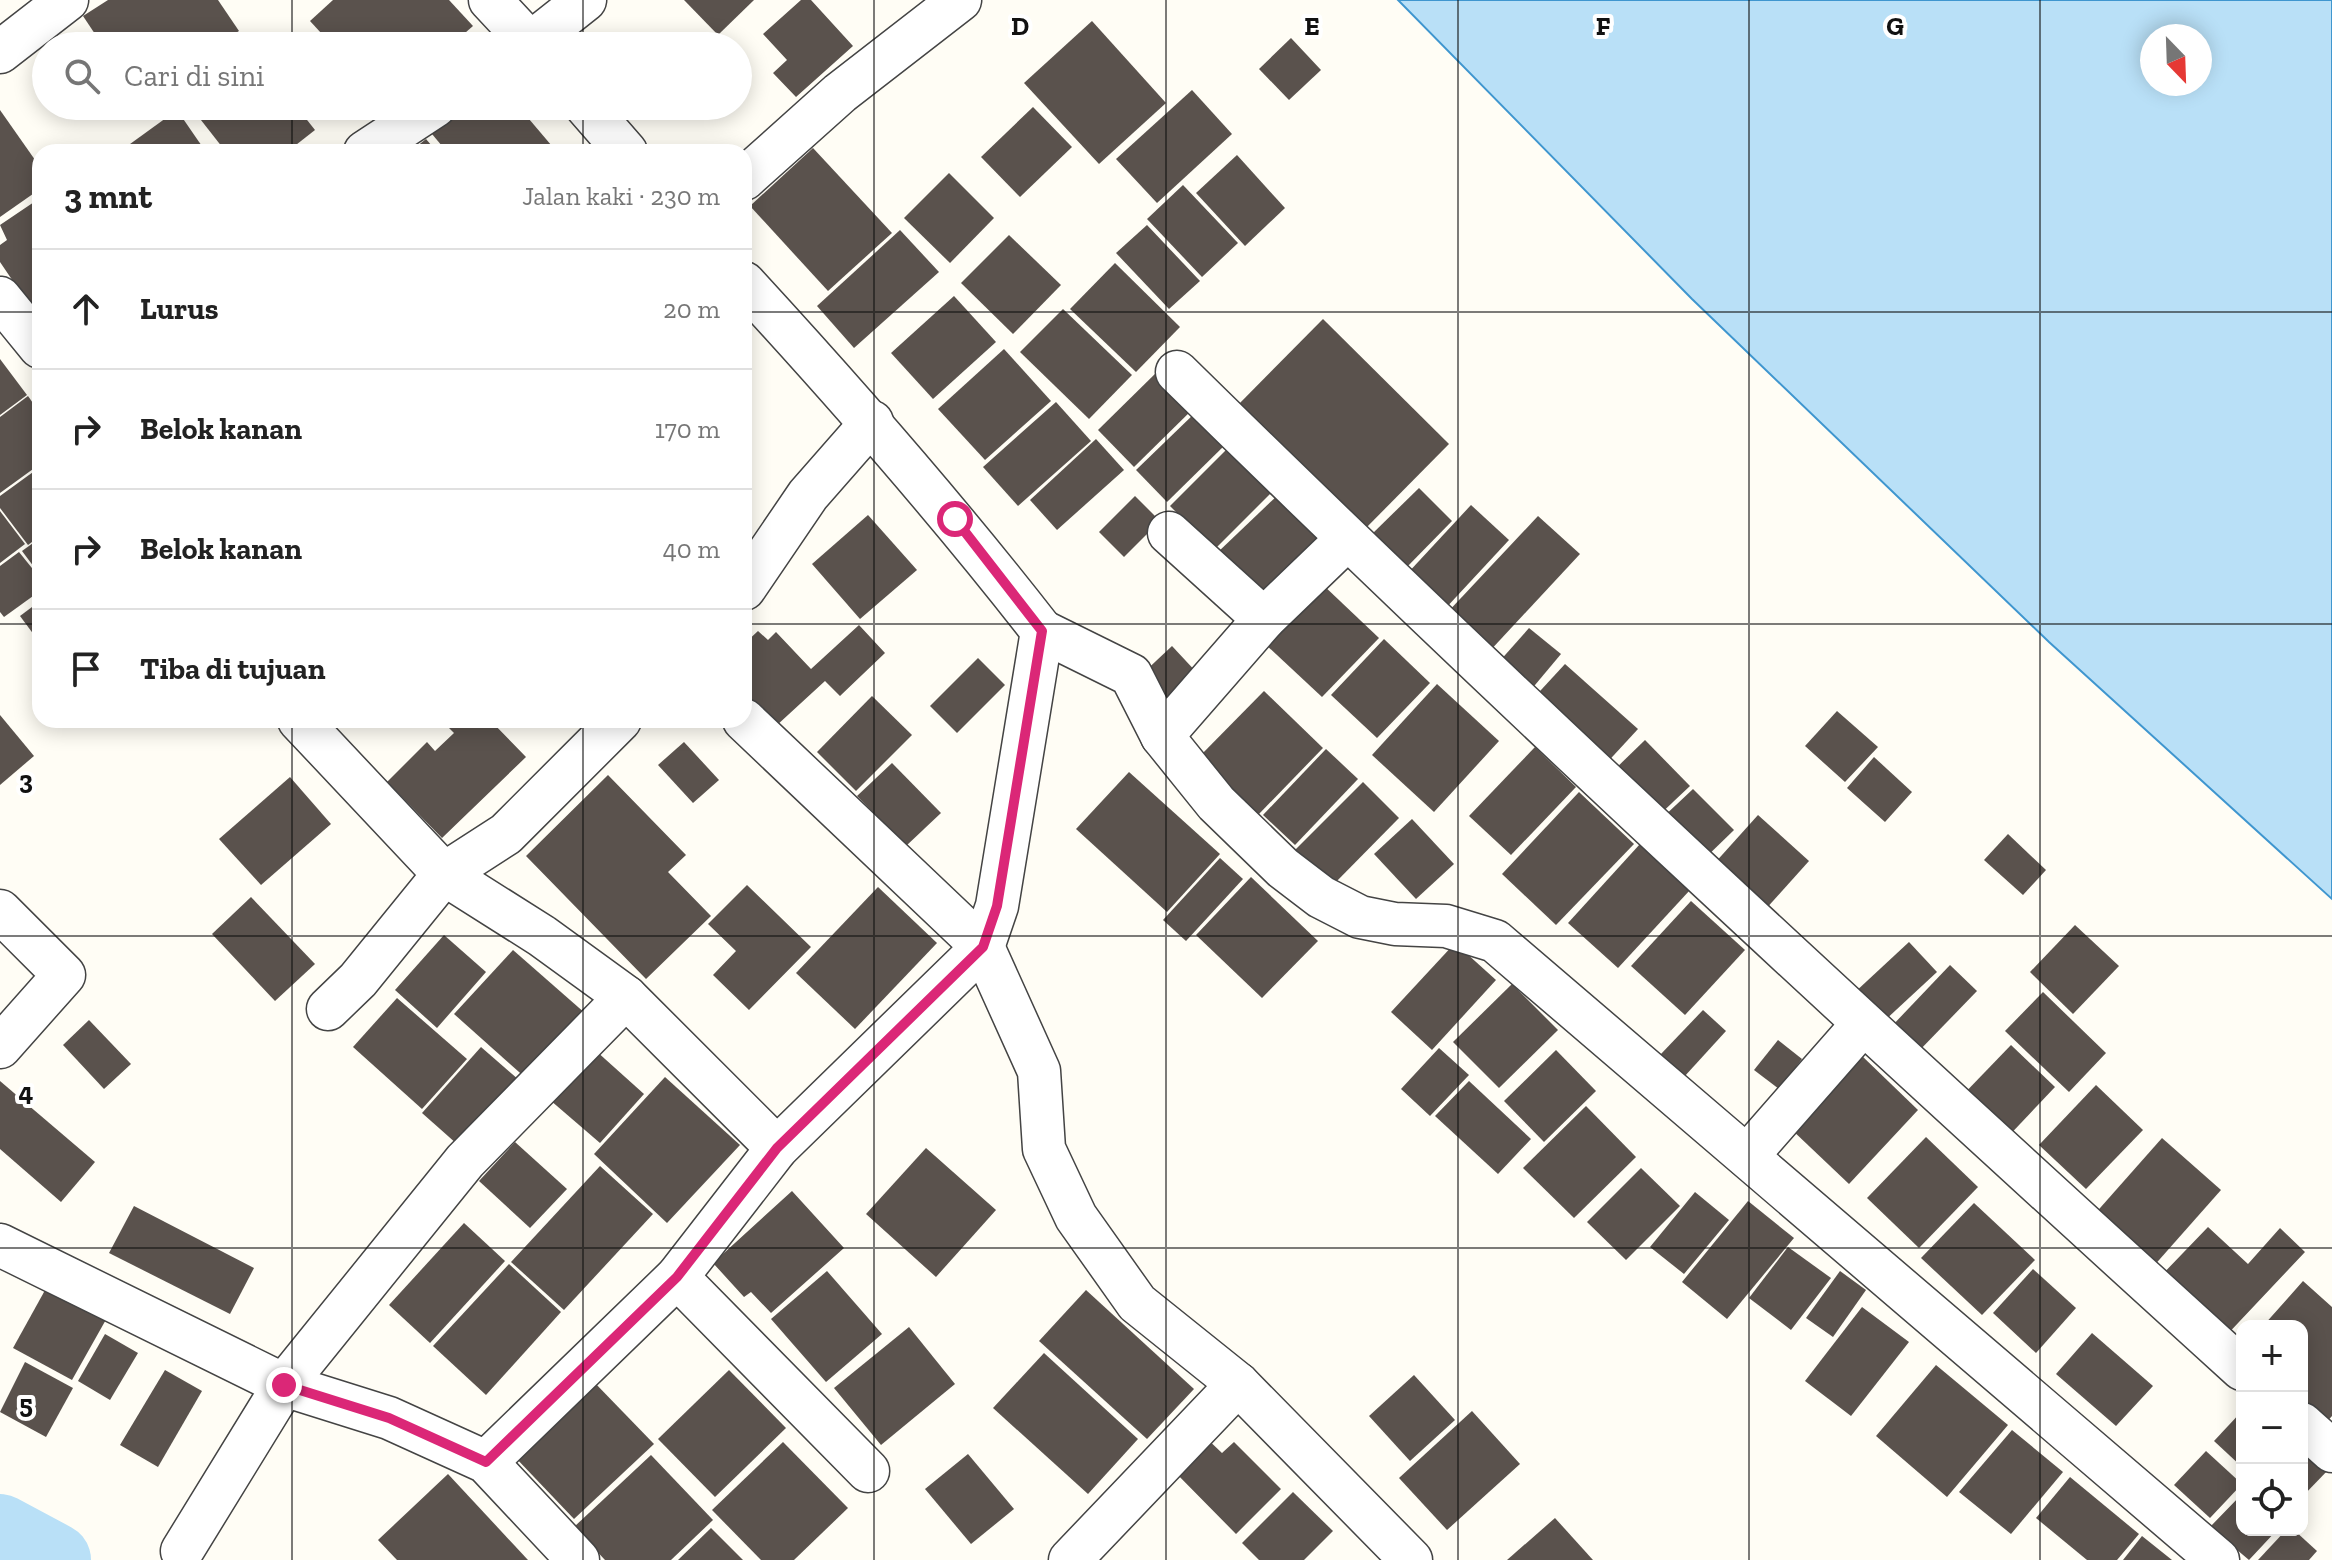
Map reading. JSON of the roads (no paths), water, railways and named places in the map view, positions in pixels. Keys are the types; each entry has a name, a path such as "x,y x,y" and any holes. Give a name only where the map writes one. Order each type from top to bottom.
{"street":[{"path":"0,52 67,0"},
{"path":"490,0 518,32"},
{"path":"546,32 585,0"},
{"path":"752,172 840,93 960,0"},
{"path":"377,144 414,120"},
{"path":"598,120 619,144"},
{"path":"752,292 872,422 955,519 1042,631 1131,675 1162,736 1216,803 1283,868 1321,897 1360,917 1395,924 1446,926 1495,941 2218,1560"},
{"path":"0,298 32,337"},
{"path":"1177,372 1347,539 1862,1025 2236,1364"},
{"path":"752,577 808,495 872,422"},
{"path":"1169,533 1264,619"},
{"path":"1162,736 1264,619 1347,539"},
{"path":"486,1462 677,1277 777,1148 983,947 997,906 1042,631"},
{"path":"307,728 444,874 542,936 626,997 777,1148"},
{"path":"328,1009 358,980 444,874 506,834 612,728"},
{"path":"752,728 983,947 1039,1071 1044,1149 1076,1217 1137,1303 1238,1384 1411,1560"},
{"path":"0,911 64,975 0,1047"},
{"path":"182,1551 284,1385 465,1161 626,997"},
{"path":"1747,1156 1862,1025"},
{"path":"0,1245 284,1385 389,1418 486,1462 578,1560"},
{"path":"677,1277 868,1471"},
{"path":"1070,1560 1238,1384"},
{"path":"2308,1429 2332,1451"}],"water":[{"path":"1398,0 2332,0 2332,899 2049,642 1692,299"}],"waterway":[{"path":"0,1531 54,1560"}]}
